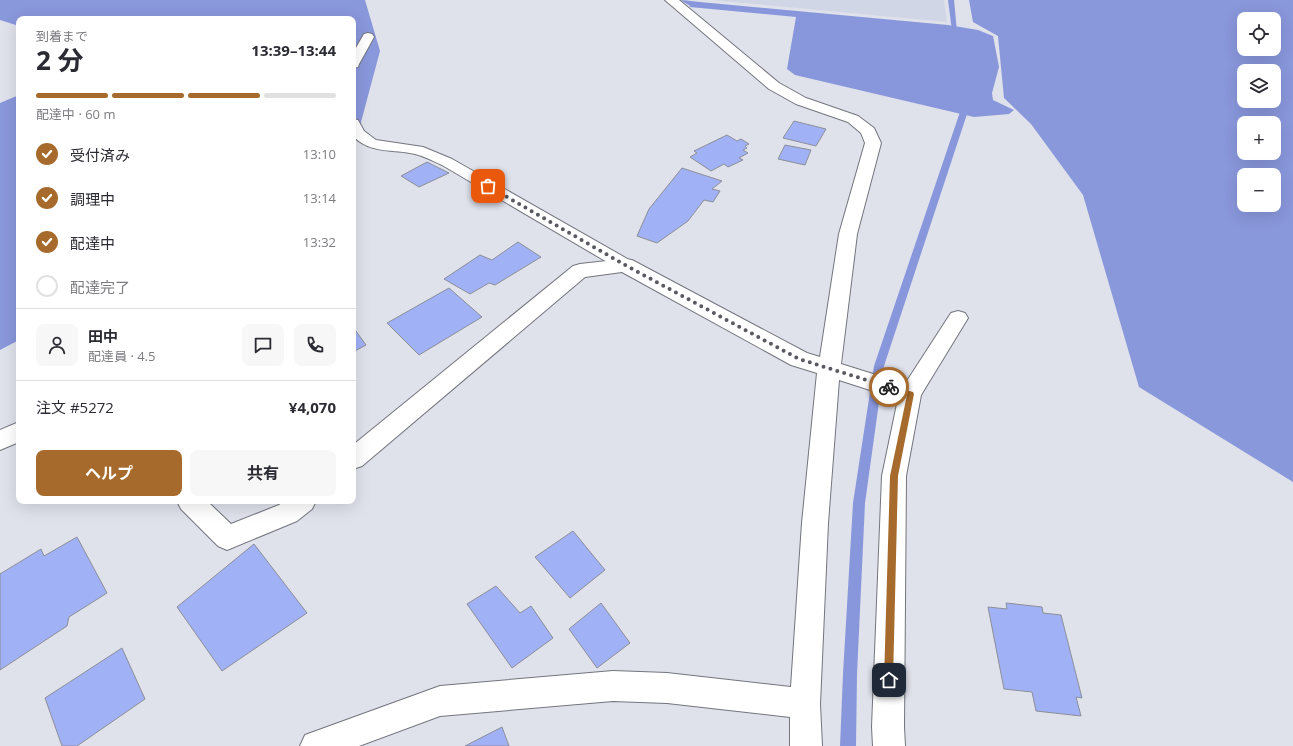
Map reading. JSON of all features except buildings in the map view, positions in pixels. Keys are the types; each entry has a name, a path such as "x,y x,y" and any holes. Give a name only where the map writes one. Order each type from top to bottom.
{"street":[{"path":"671,0 774,86 801,101 853,119 868,131 873,143 848,234 829,369 815,523 805,704 806,746"},
{"path":"356,457 580,271 625,265 799,359 902,391"},
{"path":"889,746 888,727 894,476 902,391 958,318"},
{"path":"0,440 16,433"},
{"path":"193,504 227,538 288,513 299,504"},
{"path":"316,746 440,701 614,686 667,688 805,704"}],"lane":[{"path":"356,59 368,37"},
{"path":"356,130 365,141 380,146 419,150 447,162 625,265"}],"shaded area":[{"path":"0,0 365,0 380,51 356,141 356,16 16,16 16,25 0,20"},
{"path":"712,0 944,0 947,22"},
{"path":"969,0 1293,0 1293,482 1139,387 1083,195 1031,124 1004,98 998,36 973,22"},
{"path":"689,1 948,25 978,30 993,36 999,67 992,93 993,100 1014,110 1009,114 974,117 795,75 787,69 796,17 690,7"},
{"path":"16,96 16,342 0,350 0,103"}],"waterway":[{"path":"684,0 694,5 704,5"},
{"path":"951,0 955,31"},
{"path":"848,746 850,674 859,503 879,366 965,108"}],"way so far":[{"path":"488,186 625,265 799,359 889,387"}],"route":[{"path":"889,387 910,394 894,476 889,680"}]}
